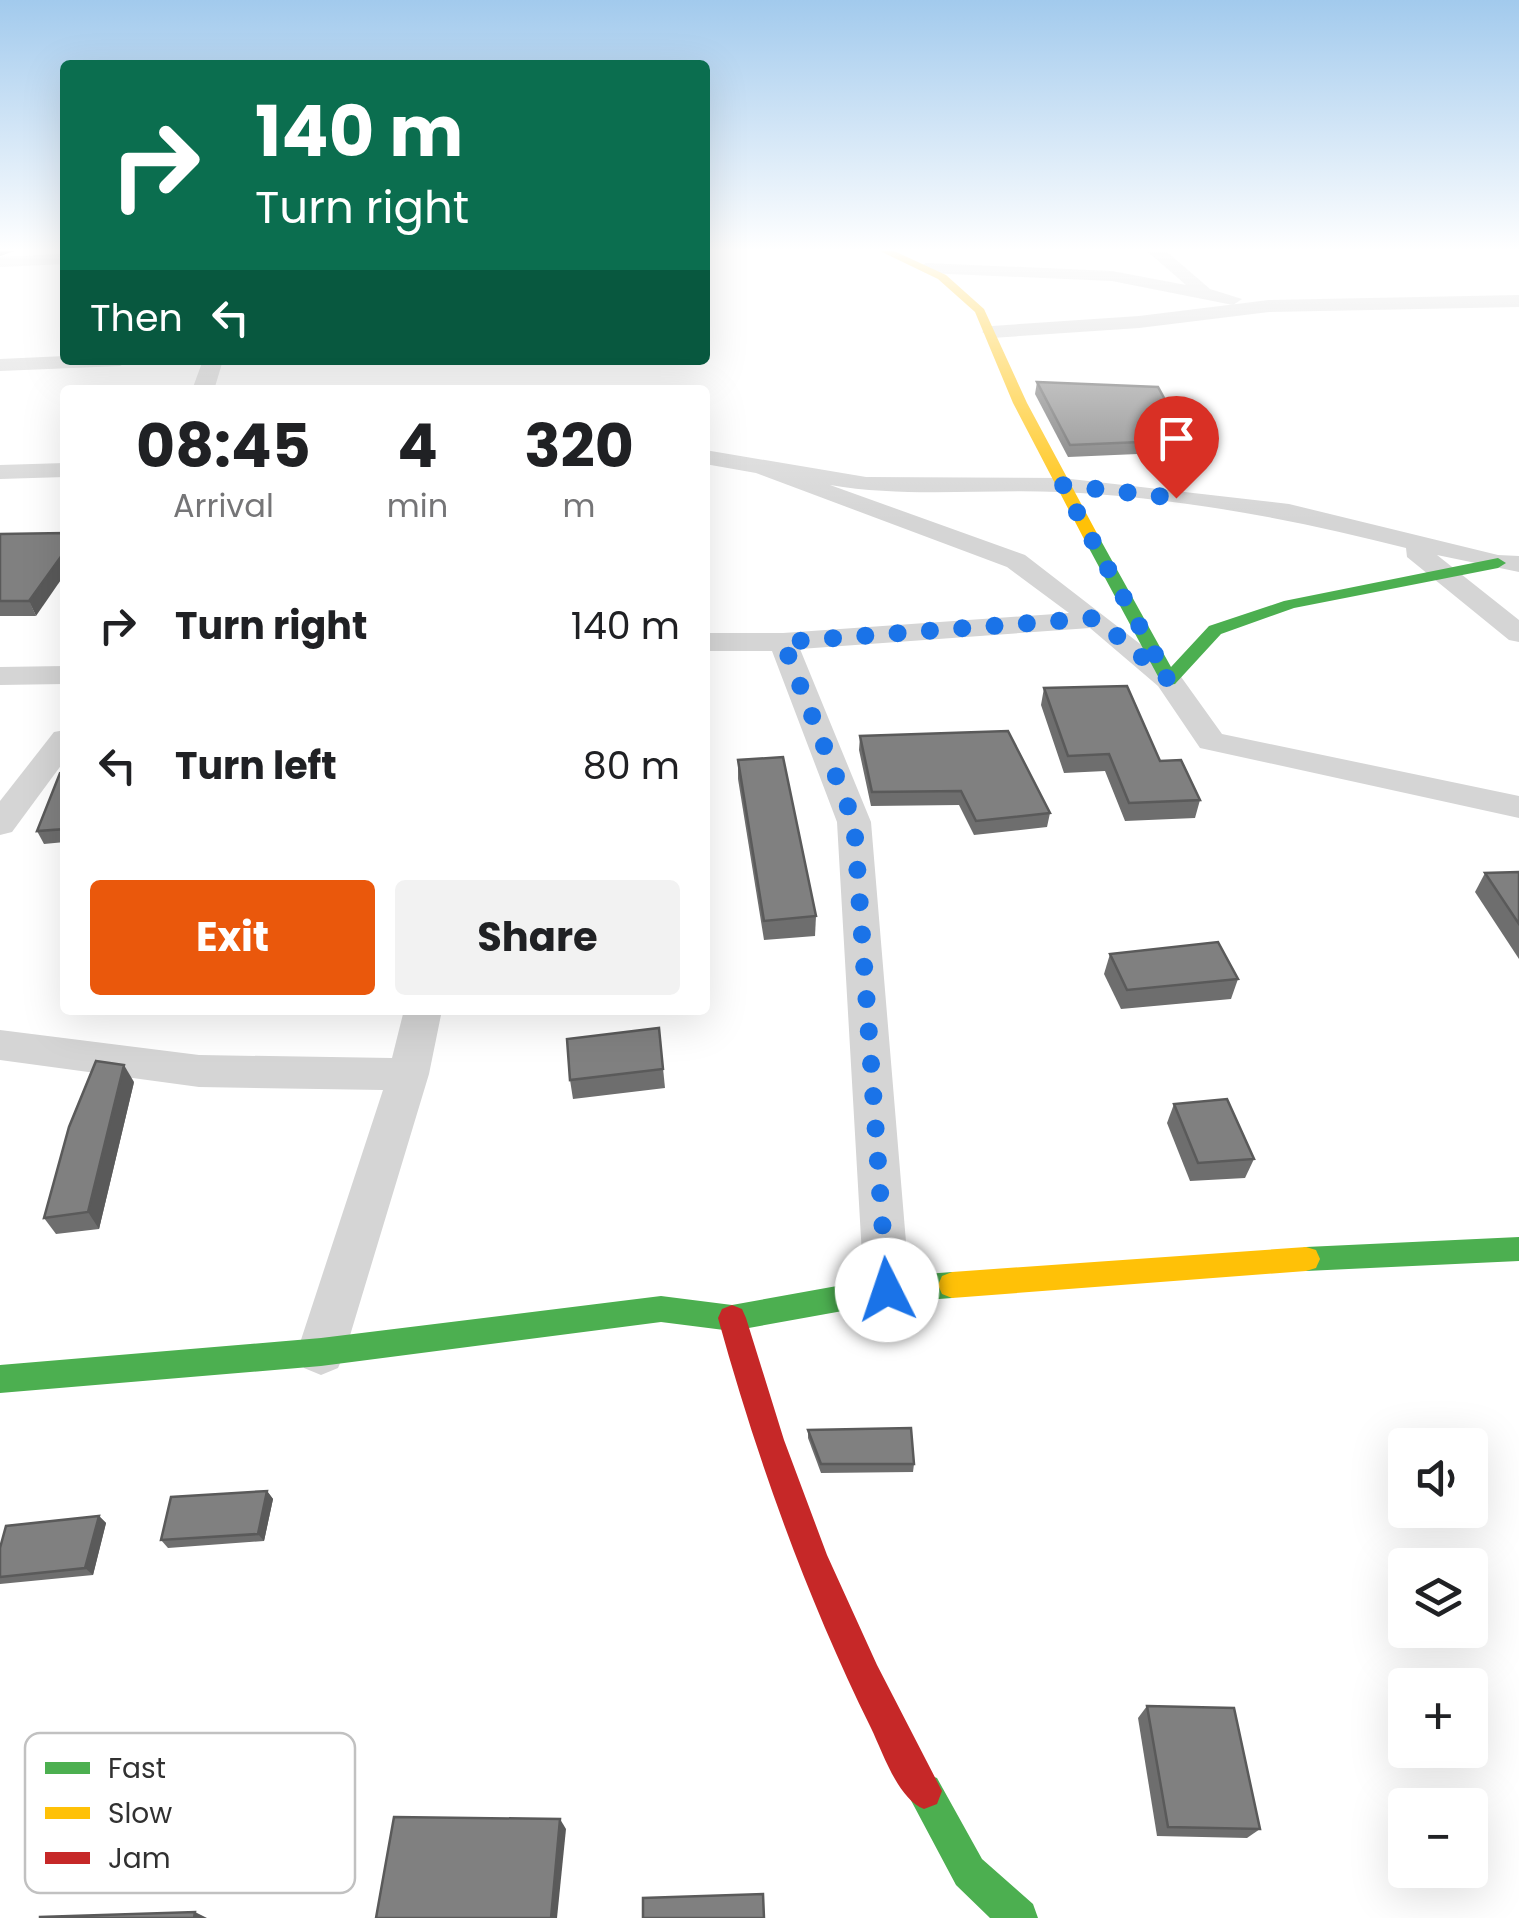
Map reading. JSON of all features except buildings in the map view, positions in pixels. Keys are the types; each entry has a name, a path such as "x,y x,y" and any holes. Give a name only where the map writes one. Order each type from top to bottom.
{"street":[{"path":"995,341 1003,369 1062,485 1169,680 1211,741 1519,806"},
{"path":"0,365 60,362"},
{"path":"72,365 109,383"},
{"path":"710,459 866,484 1062,485 1289,511 1508,563"},
{"path":"0,472 60,470"},
{"path":"766,470 1016,561 1096,618 1169,680"},
{"path":"1401,539 1519,634"},
{"path":"1169,680 1215,630 1290,604 1508,563"},
{"path":"710,642 783,642 1096,618"},
{"path":"783,642 854,822 887,1290"},
{"path":"0,676 60,675"},
{"path":"0,824 60,746"},
{"path":"321,1352 409,1074 422,1015"},
{"path":"0,1045 199,1072 409,1074"},
{"path":"0,1379 321,1352 660,1310 732,1318 887,1290 1362,1255 1519,1249"},
{"path":"732,1318 763,1432 838,1619 893,1734 969,1872 1019,1918"}],"traffic: fast":[{"path":"1092,539 1169,680 1215,630 1290,604 1498,563"},
{"path":"1306,1259 1519,1249"},
{"path":"0,1379 321,1352 661,1309 732,1318 887,1290 952,1285"},
{"path":"924,1791 969,1872 1019,1918"}],"traffic: slow":[{"path":"993,341 1020,403 1092,539"},
{"path":"952,1285 1306,1259"}],"traffic: jam":[{"path":"732,1318 769,1440 813,1560 865,1678 924,1791"}],"route":[{"path":"887,1290 854,822 783,642 1096,618 1169,680 1062,485 1176,498"}]}
